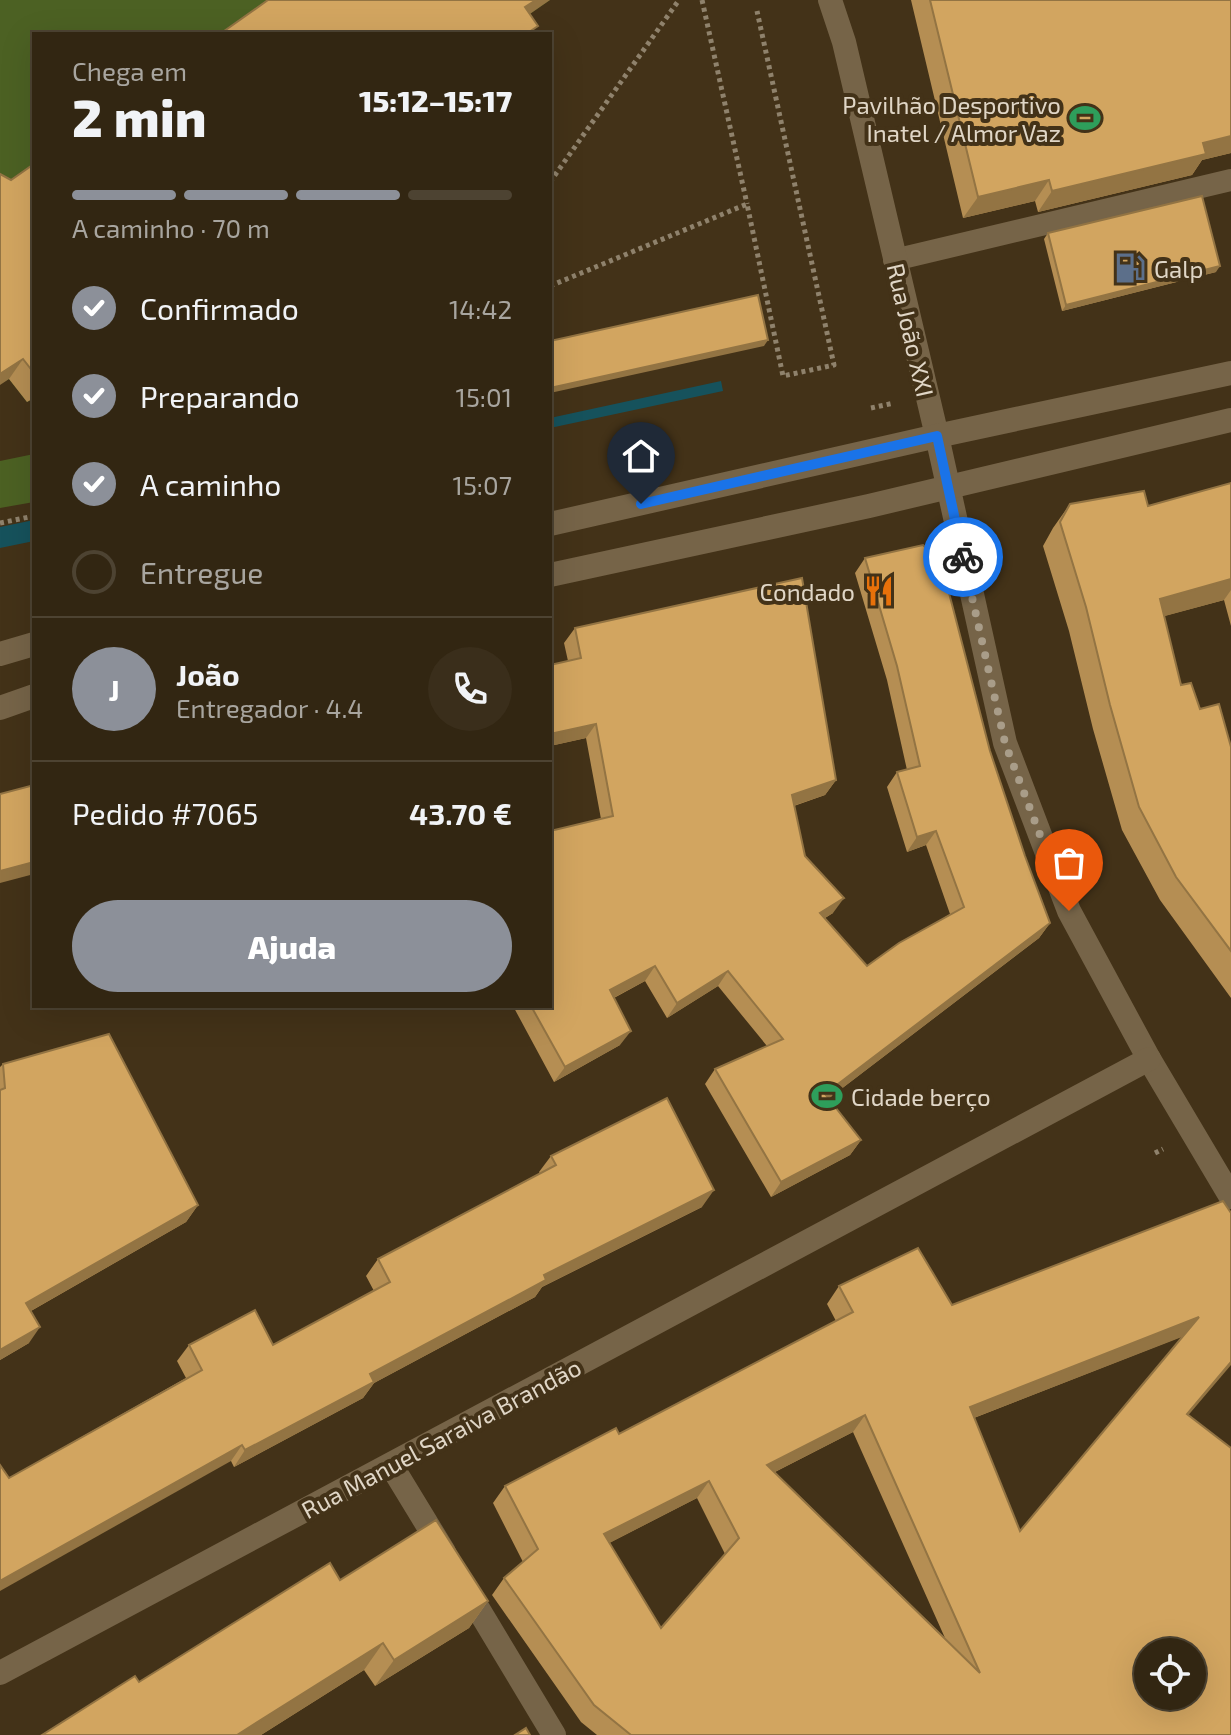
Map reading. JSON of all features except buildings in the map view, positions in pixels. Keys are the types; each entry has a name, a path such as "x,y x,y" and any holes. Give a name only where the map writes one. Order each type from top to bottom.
{"street":[{"name":"Rua João XXI","path":"830,0 844,42 937,436 1005,743 1069,911 1149,1059 1231,1197"},
{"path":"552,524 1231,373"},
{"path":"552,575 948,487 1231,420"},
{"path":"0,654 32,645"},
{"path":"0,708 32,697"},
{"name":"Rua Manuel Saraiva Brandão","path":"0,1673 1149,1059"},
{"path":"391,1465 554,1735"}],"lane":[{"path":"894,260 1231,180"}],"path":[{"path":"552,179 679,0"},
{"path":"702,0 783,376 834,365 757,11"},
{"path":"552,285 747,204"},
{"path":"871,408 895,403"},
{"path":"0,523 32,516"},
{"path":"1155,1153 1163,1149"}],"green space":[{"path":"0,0 550,0 511,27 514,32 32,32 32,399 27,402 9,379 0,384"},
{"path":"32,454 32,502 0,508 0,461"}],"water":[{"path":"721,381 723,391 552,428 552,418"},
{"path":"32,520 32,541 0,548 0,527"}],"way so far":[{"path":"963,557 1005,743 1069,911"}],"place":[{"name":"Pavilhão Desportivo Inatel / Almor Vaz","path":"1085,118"},
{"name":"Galp","path":"1130,268"},
{"name":"Condado","path":"879,591"},
{"name":"Cidade berço","path":"827,1096"}],"route":[{"path":"641,504 937,436 963,557"}]}
